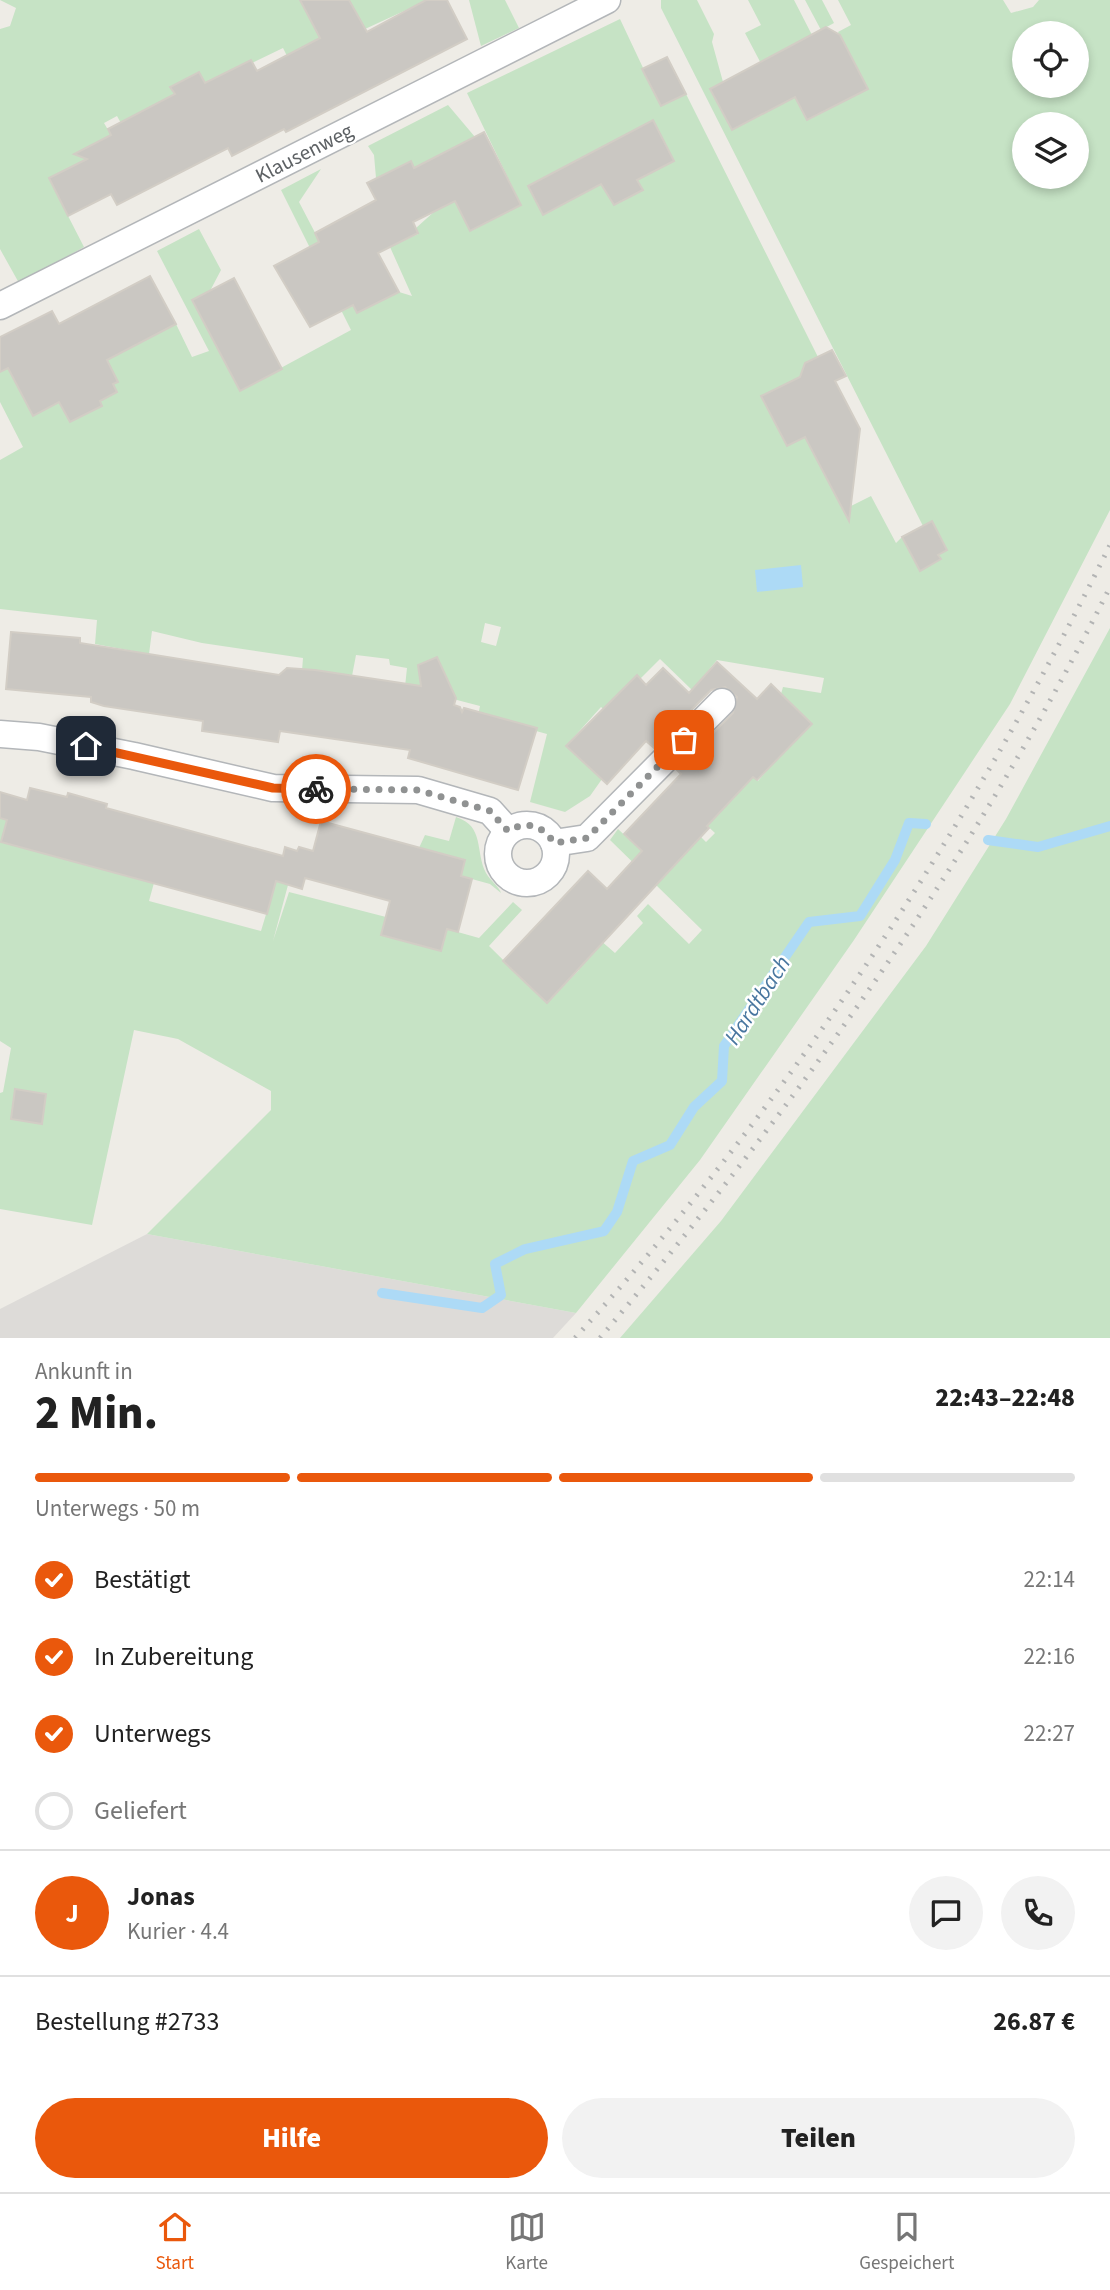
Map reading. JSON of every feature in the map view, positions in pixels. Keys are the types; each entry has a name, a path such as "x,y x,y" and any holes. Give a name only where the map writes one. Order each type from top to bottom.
{"street":[{"name":"Klausenweg","path":"0,306 607,0"},
{"path":"554,843 587,838 722,702"},
{"path":"0,734 38,737 121,753 273,788 418,790 490,811 508,831"},
{"path":"517,825 532,825 545,831 554,843 557,856 553,869 542,880 530,884 518,883 503,872 498,862 501,839 517,825"}],"shaded area":[{"path":"147,1234 576,1313 553,1338 0,1338 0,1309"}],"green space":[{"path":"0,0 313,0 320,38 287,56 283,48 252,63 212,96 198,72 171,87 175,94 122,125 117,116 104,123 111,135 90,146 112,194 101,199 81,162 49,179 84,247 19,283 0,249 0,29 10,26 16,8"},
{"path":"349,0 439,0 415,6 365,29"},
{"path":"469,0 505,0 519,28 481,46"},
{"path":"661,0 697,0 714,34 712,42 723,82 710,90 732,130 774,108 780,100 745,33 761,25 748,0 794,0 812,35 791,46 807,78 790,87 808,120 868,89 838,32 851,25 838,0 1003,0 1011,13 1033,7 1039,0 1110,0 1110,510 1010,704 854,940 700,1160 576,1313 147,1234 271,1110 271,1091 178,1039 134,1030 92,1225 0,1209 0,1093 3,1092 11,1048 0,1041 0,818 7,820 1,842 140,880 163,850 149,901 261,931 276,881 288,885 273,941 289,892 386,917 381,935 440,951 447,929 479,938 513,902 522,910 489,946 547,1003 579,970 575,965 600,940 615,953 643,923 637,916 648,904 689,944 702,930 610,840 618,829 666,874 701,837 706,842 715,833 684,804 699,790 721,811 753,777 758,781 768,769 739,741 776,761 812,724 781,694 783,687 821,693 824,678 717,660 692,690 660,659 640,679 615,719 601,707 566,746 602,779 590,796 565,812 530,802 547,734 536,731 536,728 490,715 478,716 480,706 434,694 404,696 407,668 390,665 389,659 356,655 352,676 302,671 303,658 202,643 152,631 149,654 95,644 97,620 0,609 0,460 23,447 0,402 0,371 8,367 27,405 41,411 59,402 70,422 102,406 100,402 109,396 113,384 117,382 107,360 176,324 192,357 209,351 157,251 199,229 221,270 210,291 240,390 351,330 281,190 321,169 299,202 357,313 399,292 412,296 390,247 418,234 416,228 436,210 411,161 376,178 374,155 368,146 448,105 475,137 433,159 471,231 521,205 467,93 620,19 661,106 686,94 818,357 805,363 800,377 762,396 805,437 843,510 871,496 896,543 902,537 919,570 940,559 938,555 947,550 932,521 923,526 661,8","holes":["485,623 501,627 496,646 481,642"]},
{"path":"805,0 822,0 834,23 821,30"},
{"path":"1110,628 1110,1338 620,1338 721,1221 926,946 1006,819"},
{"path":"456,817 465,821 475,833 486,873 501,893 490,884 461,876 463,859 419,848 425,835 449,841"}],"water":[{"path":"801,565 803,587 757,592 755,570"}],"building":[{"path":"300,0 349,0 367,32 426,0 447,0 467,39 286,132 284,129 232,156 228,148 117,205 111,194 68,216 49,178 87,159 74,154 111,135 108,129 175,94 170,87 199,72 205,83 251,60 257,71 320,38"},
{"path":"826,27 840,35 868,89 807,120 795,97 732,130 710,89"},
{"path":"667,57 686,94 661,106 642,69"},
{"path":"653,120 674,161 637,180 643,190 614,205 601,184 543,215 528,186"},
{"path":"484,132 521,205 470,231 455,201 413,222 418,233 378,253 399,292 357,313 353,305 310,327 274,266 319,242 315,233 376,200 367,183 411,161 414,168"},
{"path":"150,276 176,324 107,360 118,382 113,384 117,392 100,401 102,406 70,422 59,402 33,416 8,368 0,372 0,337 52,311 59,324"},
{"path":"234,278 282,369 240,391 192,300"},
{"path":"832,350 846,376 835,381 860,429 849,521 805,437 787,446 761,396 800,377 805,363"},
{"path":"932,521 947,550 938,555 941,559 920,571 902,537"},
{"path":"11,632 80,638 80,643 279,675 287,668 315,670 421,686 418,665 437,657 456,698 454,705 460,707 462,712 464,708 537,728 518,790 408,758 410,750 280,731 278,742 202,731 203,721 104,706 91,702 91,697 6,689"},
{"path":"717,662 757,699 771,684 812,724 757,780 753,777 547,1003 503,961 588,871 607,889 642,851 624,834 681,774 677,770 733,713 737,697 725,687 711,690 654,748 646,741 607,784 566,746 637,675 646,685 663,668 689,693"},
{"path":"30,788 67,797 68,793 107,804 106,808 283,856 285,847 297,851 299,847 313,851 321,821 465,860 461,876 472,879 458,932 447,929 441,951 381,935 390,901 305,878 302,889 276,881 267,914 1,842 7,820 0,818 0,792 27,800"},
{"path":"15,1089 46,1094 42,1124 11,1119"}],"waterway":[{"name":"Hardtbach","path":"382,1293 482,1308 501,1295 495,1264 525,1249 604,1231 617,1212 633,1161 670,1145 694,1107 722,1081 724,1046 809,922 860,916 895,860 909,823 926,824"},
{"name":"Hardtbach","path":"988,840 1038,847 1110,826"}],"railway":[{"path":"575,1338 653,1249 728,1156 870,960 997,755 1056,650 1110,545"},
{"path":"600,1338 743,1161 877,978 941,883 1001,786 1110,587"}],"way so far":[{"path":"316,789 418,790 490,811 508,831 517,825 532,825 545,831 554,843 587,838 684,740"}],"route":[{"path":"86,746 273,788 316,789"}]}
